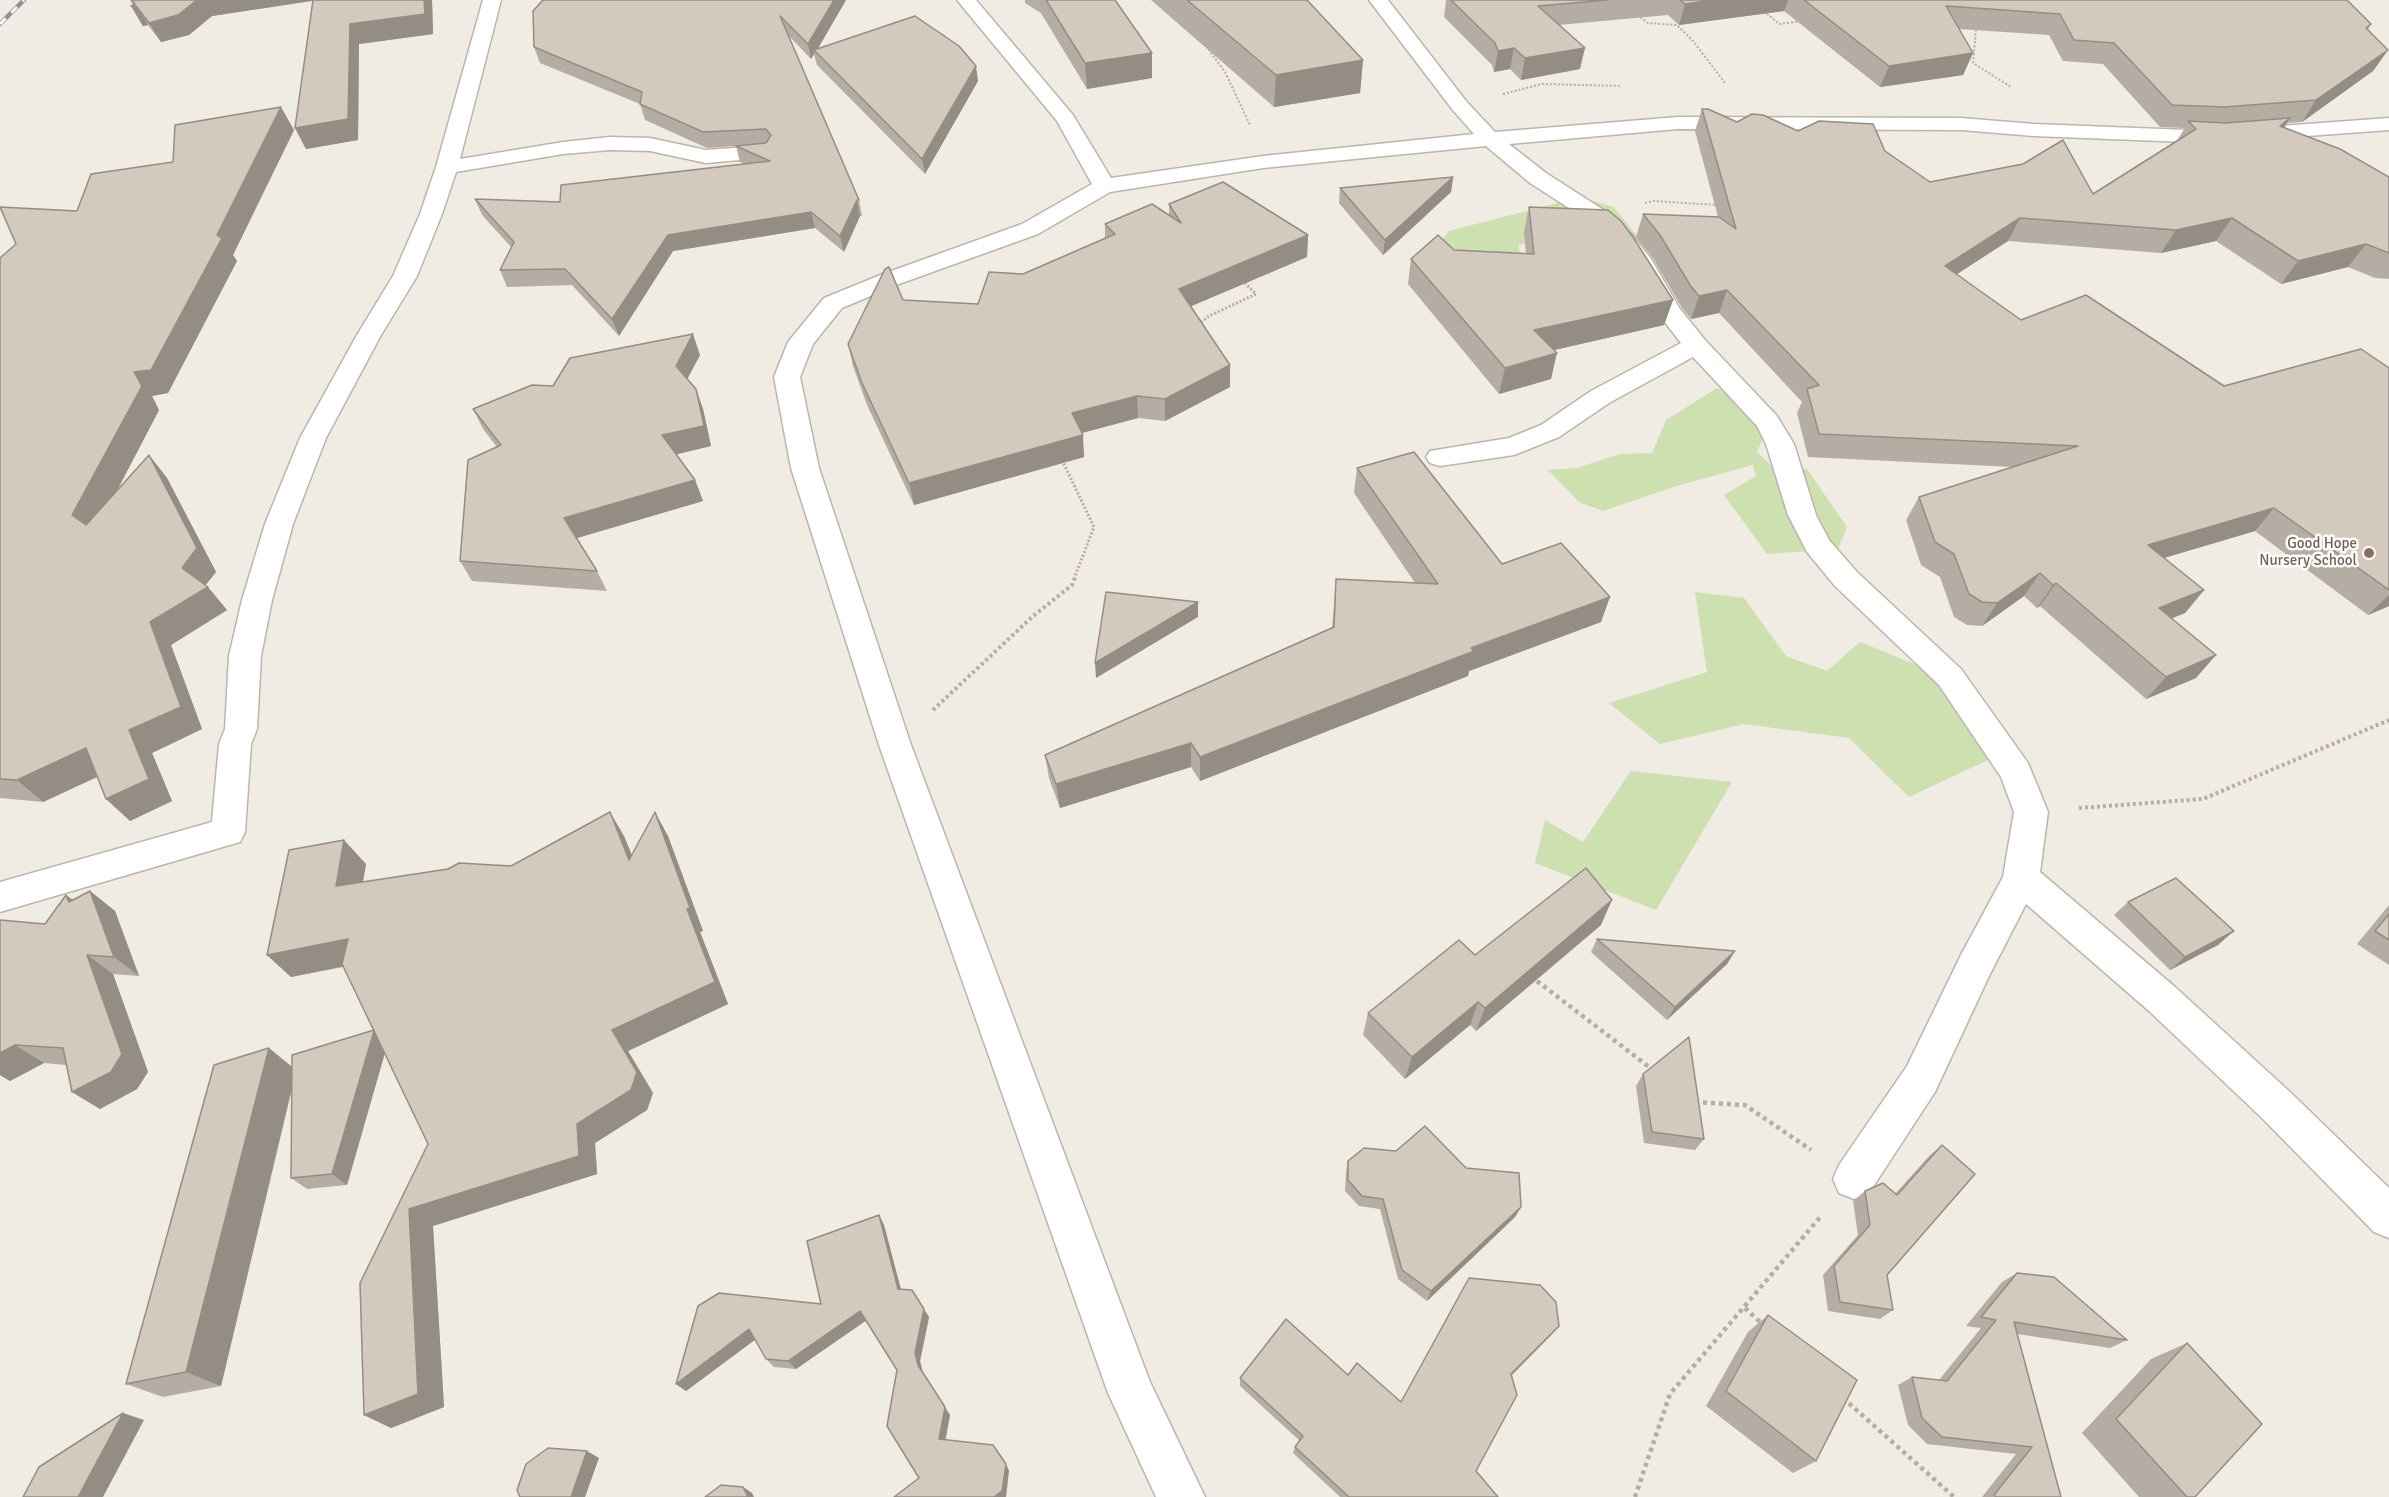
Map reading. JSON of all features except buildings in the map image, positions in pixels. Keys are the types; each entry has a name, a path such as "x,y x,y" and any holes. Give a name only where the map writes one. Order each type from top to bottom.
{"street":[{"path":"0,897 228,832 235,744 241,729 246,656 257,600 279,524 313,438 369,335 405,276 431,214 447,167 492,0"},
{"path":"966,0 1066,119 1104,186"},
{"path":"1378,0 1459,105 1490,139 1538,178 1594,214 1624,240 1639,259 1669,312 1696,345 1768,422 1780,444 1802,516 1817,544 1846,579 1950,677 2016,772 2031,812 2021,878 1975,965 1921,1079 1854,1179"},
{"path":"1181,1497 1131,1393 895,746 805,468 787,377 801,342 833,303 891,279 1030,229 1104,186 1263,162 1678,123 1961,124 2034,130 2212,137 2389,124"},
{"path":"447,167 502,160 590,144 637,143 700,155 733,156 762,152"},
{"path":"1440,457 1514,446 1550,431 1600,397 1696,345"},
{"path":"2021,878 2162,999 2276,1105 2389,1217"}],"path":[{"path":"1758,6 1779,24 1802,21"},
{"path":"1631,11 1648,23 1677,25 1729,89"},
{"path":"1968,24 1976,29 1973,63 2016,91"},
{"path":"1206,38 1206,47 1225,72 1244,112 1263,162"},
{"path":"1594,214 1654,201 1720,205"},
{"path":"1196,327 1209,316 1256,294 1241,279"},
{"path":"895,746 1032,617 1072,585 1094,527 1062,458"},
{"path":"2031,812 2203,799 2389,720"},
{"path":"1531,976 1658,1074"},
{"path":"1635,1497 1670,1394 1854,1179 1745,1105 1695,1102 1686,1095"},
{"path":"1745,1308 1771,1332"},
{"path":"1840,1396 1954,1497"}],"green space":[{"path":"1580,197 1614,207 1672,279 1642,293 1556,234 1519,245 1520,268 1460,258 1441,242 1449,231"},
{"path":"1717,388 1771,419 1757,452 1772,466 1807,469 1847,527 1838,549 1767,554 1724,495 1756,476 1753,465 1673,487 1603,511 1579,502 1548,470 1577,468 1620,454 1652,453 1666,420"},
{"path":"1695,592 1744,598 1786,656 1827,671 1860,642 1951,679 1992,758 1909,797 1849,738 1744,724 1660,744 1609,703 1707,672"},
{"path":"1631,771 1732,782 1656,910 1535,863 1545,820 1583,842"}],"railway":[{"path":"0,24 24,0"}],"place":[{"name":"Good Hope Nursery School","path":"2369,553"}]}
